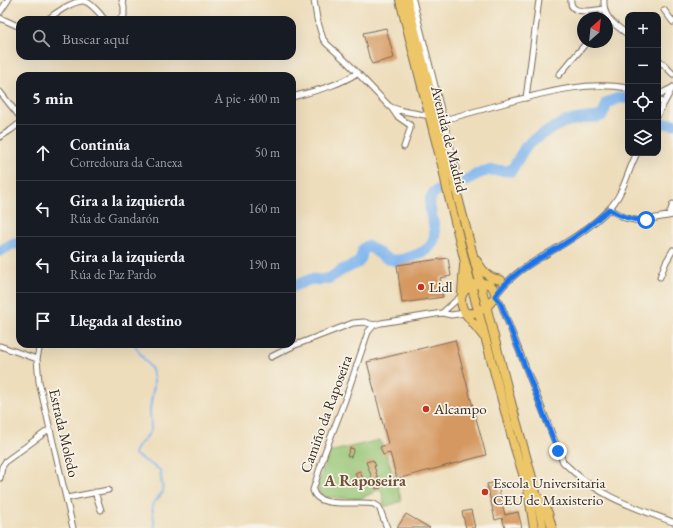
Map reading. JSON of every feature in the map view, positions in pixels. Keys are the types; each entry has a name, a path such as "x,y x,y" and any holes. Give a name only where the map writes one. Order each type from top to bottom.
{"highway":[{"name":"Avenida de Madrid","path":"400,0 468,257 488,288"},
{"name":"Avenida de Madrid","path":"407,0 452,176 468,257"},
{"path":"468,257 492,278 501,280"},
{"path":"468,257 460,306 464,313 487,340"},
{"path":"486,273 490,323 535,488 542,528"},
{"path":"462,294 468,287 488,288"},
{"path":"488,288 483,309 487,340 529,498 534,528"},
{"path":"488,288 483,309 490,323"},
{"path":"464,313 472,314 483,309"},
{"path":"535,488 548,513 552,528"}],"street":[{"path":"0,12 8,0"},
{"path":"122,0 124,16"},
{"path":"314,0 317,19 323,39 390,106 397,116 410,125 404,147"},
{"path":"413,0 456,169 452,176"},
{"path":"526,98 539,0"},
{"path":"571,0 571,5 574,8 582,11 604,9"},
{"path":"604,0 605,12"},
{"path":"52,16 56,12 78,1 85,1 102,16"},
{"path":"664,10 673,22"},
{"path":"0,18 16,25"},
{"path":"613,24 625,33"},
{"path":"559,75 582,48"},
{"path":"661,62 673,74"},
{"path":"296,96 332,86 349,79 357,73"},
{"path":"444,120 526,98 575,87 599,86 625,88"},
{"path":"661,93 673,87"},
{"path":"661,108 673,87"},
{"path":"0,92 16,112"},
{"path":"390,106 403,112 430,116"},
{"path":"0,137 16,126"},
{"path":"488,288 510,278 543,255 564,244 609,209 620,194 628,171 636,156"},
{"path":"609,209 625,218 639,221 671,215 673,204"},
{"path":"660,277 673,250"},
{"path":"488,288 501,280 510,278"},
{"path":"488,288 500,302 563,462 578,477 604,494 623,504 673,522"},
{"path":"442,313 462,294"},
{"name":"Camiño da Raposeira","path":"296,345 353,323 364,322 374,325 442,313 451,315 464,313"},
{"name":"Camiño da Raposeira","path":"374,325 368,332 313,490 316,497 323,501 374,504 379,507 387,528"},
{"path":"0,346 37,359"},
{"name":"Estrada Moledo","path":"39,348 37,359 39,382 73,528"},
{"name":"Camiño da Raposeira","path":"271,356 289,348"},
{"path":"0,478 2,467 6,461 50,429"},
{"path":"67,498 108,490"},
{"path":"95,492 102,510"}],"green space":[{"path":"380,440 386,453 402,501 384,507 383,496 380,489 360,499 325,497 319,493 317,487 329,452"}],"building":[{"path":"386,28 394,58 372,64 363,33"},
{"name":"Lidl","path":"448,258 451,276 440,278 443,297 402,303 397,265"},
{"name":"Alcampo","path":"455,340 486,455 397,479 390,453 383,455 380,447 388,444 367,362"},
{"path":"350,448 354,449 351,457 347,456"},
{"path":"373,460 376,466 374,466 381,488 376,489 366,462"},
{"path":"360,471 365,485 360,486 355,473"},
{"path":"497,482 505,515 518,512 522,528 505,528 502,518 495,520 487,484"},
{"path":"471,510 475,528 466,528 462,512"},
{"path":"406,514 430,528 397,528"}],"waterway":[{"path":"465,181 482,172 497,170 511,171 526,146 536,138 564,122 602,116 606,103 619,98 625,98"},
{"path":"661,123 673,124"},
{"path":"296,285 311,279 321,280 330,278 342,270 358,263 363,249 367,246 390,260 403,259 418,254 429,248 434,240 435,231 430,205 431,197 437,190"},
{"path":"0,251 14,243 16,244"},
{"path":"137,348 152,370 154,379 150,410 151,429 148,436 137,447 134,454 160,470 163,492 152,505 155,528"}],"place":[{"name":"Lidl","path":"421,287"},
{"name":"Alcampo","path":"426,409"},
{"name":"Escola Universitaria CEU de Maxisterio","path":"485,492"}],"district":[{"name":"A Raposeira","path":"365,480"}],"route":[{"path":"558,451 500,302 495,296 510,278 543,255 564,244 609,209 625,218 639,221 646,220"}]}
